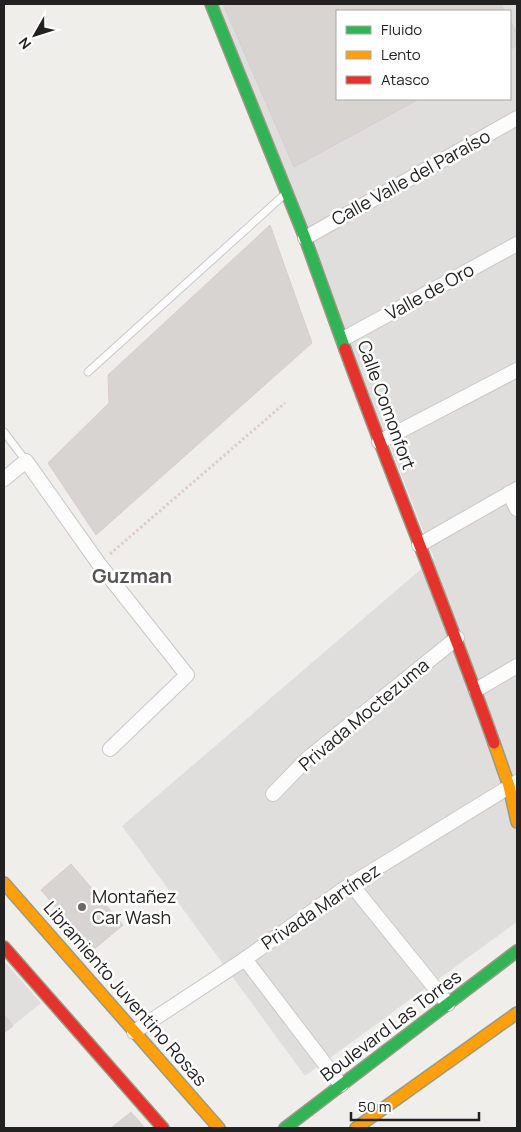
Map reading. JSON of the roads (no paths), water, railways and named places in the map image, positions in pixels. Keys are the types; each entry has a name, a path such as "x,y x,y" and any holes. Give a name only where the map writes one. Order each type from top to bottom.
{"street":[{"name":"Calle Comonfort","path":"210,4 305,238 379,442 513,784 517,822"},
{"name":"Calle Valle del Paraíso","path":"305,238 517,118"},
{"name":"Valle de Oro","path":"343,339 517,244"},
{"path":"379,442 517,370"},
{"path":"4,479 26,460 99,564 187,674 110,749"},
{"path":"419,545 513,491 517,508"},
{"name":"Privada Moctezuma","path":"273,794 306,759 457,638"},
{"path":"476,690 517,666"},
{"name":"Privada Martínez","path":"134,1032 245,959 351,884 513,784"},
{"name":"Libramiento Juventino Rosas","path":"4,883 219,1128"},
{"path":"351,884 448,1004"},
{"path":"4,946 163,1128"},
{"name":"Boulevard Las Torres","path":"285,1128 517,951"},
{"path":"245,959 341,1085"},
{"path":"356,1128 517,1013"}],"lane":[{"path":"88,372 287,192"},
{"path":"4,432 26,460"}],"place":[{"name":"Montañez Car Wash","path":"82,907"}],"district":[{"name":"Guzman","path":"132,576"}]}
